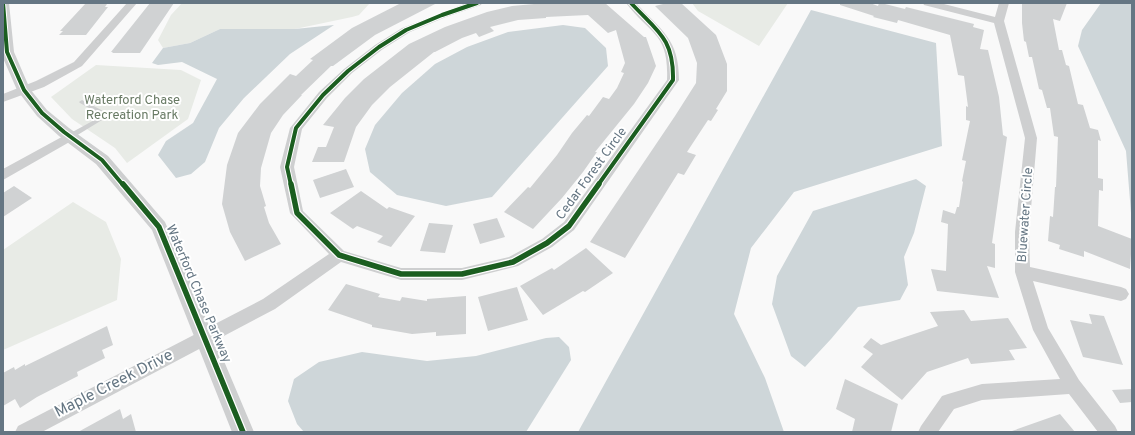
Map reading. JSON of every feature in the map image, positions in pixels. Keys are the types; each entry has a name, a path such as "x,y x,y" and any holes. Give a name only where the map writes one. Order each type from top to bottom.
{"street":[{"name":"Waterford Chase Parkway","path":"3,3 7,52 24,90 42,113 69,137 102,160 158,227 243,432"},
{"path":"3,98 56,76 78,64 132,3"},
{"name":"Cedar Forest Circle","path":"477,3 442,15 406,30 379,47 348,71 323,96 296,128 287,167 297,213 339,255 401,274 462,274 513,262 547,243 569,226 673,80 674,68 672,52 665,38 631,3"},
{"path":"928,3 999,21 1004,3"},
{"name":"Bluewater Circle","path":"999,21 1031,138 1022,232 1023,272 1041,330 1073,386 1108,432"},
{"path":"3,174 69,137"},
{"path":"205,338 269,304 339,255"},
{"path":"1023,272 1121,294"},
{"name":"Maple Creek Drive","path":"24,432 205,338"},
{"path":"927,432 948,402 982,392 1073,386"}],"lane":[{"path":"69,137 100,119 104,115 104,113 82,102"}],"green space":[{"path":"182,3 370,3 359,15 352,17 295,29 220,29 190,43 163,48 158,40 171,15"},
{"path":"692,3 788,3 759,46 698,11"},
{"name":"Waterford Chase Recreation Park","path":"96,65 181,70 201,80 188,119 127,163 115,148 72,119 51,97"},
{"path":"73,202 106,222 121,259 117,300 3,350 3,250"}],"shaded area":[{"path":"1101,3 1132,3 1132,214 1126,151 1078,46 1082,30"},
{"path":"811,10 936,43 942,146 794,192 751,248 734,314 765,378 784,432 578,432"},
{"path":"334,25 290,54 244,98 219,128 205,162 191,174 176,178 158,155 166,141 193,123 217,79 182,62 158,65 152,63 163,48 190,43 220,29 295,29"},
{"path":"563,25 585,28 606,48 608,66 492,197 446,206 397,195 370,172 365,149 375,125 402,93 435,64 467,47 508,32"},
{"path":"916,179 926,186 914,233 904,257 908,285 900,300 858,307 805,367 791,356 772,304 777,276 813,211"},
{"path":"559,337 569,347 571,360 526,432 304,432 297,424 288,401 294,379 319,362 362,352 427,361 476,356 546,338"}],"building":[{"path":"86,3 102,3 101,4 107,4 105,7 108,7 86,35 59,35 63,31 60,31"},
{"path":"150,3 174,3 140,53 112,53 113,52 111,52"},
{"path":"401,3 437,3 375,35 331,66 283,115 271,133 261,168 260,186 269,223 281,244 245,261 230,232 222,204 227,165 238,133 260,104 290,74 296,76 313,60 310,59 352,28"},
{"path":"545,3 605,3 644,37 646,37 656,66 648,83 634,104 595,152 597,152 583,172 562,198 533,229 504,212 528,187 530,188 557,155 572,133 587,115 589,116 603,97 609,99 617,88 624,73 621,72 625,63 616,30 608,33 588,15 518,20 490,27 494,31 479,37 476,33 462,38 434,52 390,87 372,105 356,127 344,162 312,162 318,147 326,147 334,127 323,125 345,98 364,79 409,44 445,27 487,12 512,6"},
{"path":"667,3 681,3 716,35 727,64 727,91 716,109 718,110 711,121 708,120 687,152 696,155 684,175 678,173 625,258 590,242 696,83 697,63 688,38 655,6"},
{"path":"840,3 870,3 878,6 879,3 881,3 905,9 906,7 974,24 973,27 984,30 980,49 988,50 999,97 1003,135 1007,137 992,243 995,244 995,268 987,266 999,298 937,291 931,269 946,271 948,224 941,222 943,210 955,214 957,207 959,207 966,161 962,160 970,121 966,120 966,106 968,107 964,76 958,75 950,35 898,20 897,23 873,17 874,16 840,5"},
{"path":"1022,3 1067,3 1060,21 1053,19 1059,50 1062,50 1066,65 1069,66 1078,104 1083,105 1090,128 1098,130 1101,141 1098,140 1098,178 1103,179 1103,191 1099,190 1098,226 1132,239 1130,269 1084,251 1084,257 1059,249 1060,245 1048,241 1050,216 1053,217 1056,187 1058,137 1054,136 1050,108 1047,108 1042,90 1039,89 1032,57 1029,57 1026,42 1024,41"},
{"path":"346,169 354,187 320,198 313,180"},
{"path":"14,186 32,198 3,217 3,193"},
{"path":"361,191 387,209 389,207 415,216 391,247 377,242 383,236 357,226 353,229 330,213"},
{"path":"497,218 505,237 480,244 473,224"},
{"path":"429,223 453,225 445,253 420,251"},
{"path":"586,248 613,273 585,292 583,291 543,315 520,286 552,268 554,270"},
{"path":"346,284 380,294 378,297 400,301 402,297 427,301 427,299 466,296 466,334 436,336 436,332 412,334 372,327 372,325 328,310"},
{"path":"517,287 528,320 488,331 478,297"},
{"path":"964,310 971,321 1008,318 1027,348 1009,350 1015,360 971,364 968,358 927,372 902,400 861,367 873,354 863,347 871,338 881,345 938,326 930,312"},
{"path":"1089,314 1104,316 1123,365 1083,357 1070,320 1092,324"},
{"path":"107,326 113,345 102,350 105,358 77,372 78,376 37,397 20,408 15,399 3,406 3,373 14,367 15,370 25,364 25,366"},
{"path":"845,379 898,404 891,432 852,432 855,419 836,409"},
{"path":"1132,389 1132,402 1120,403 1112,390"},
{"path":"120,409 123,419 131,414 136,432 78,432"},
{"path":"1060,414 1075,432 1012,432 1012,431"}],"cycle path":[{"path":"3,3 7,52 24,90 42,113 64,132 102,160 159,227 243,432"},
{"path":"477,3 442,15 406,30 379,47 348,71 323,95 296,128 287,167 297,213 339,255 401,274 462,274 513,262 547,243 569,226 673,80 672,54 668,44 656,28 631,3"}]}
